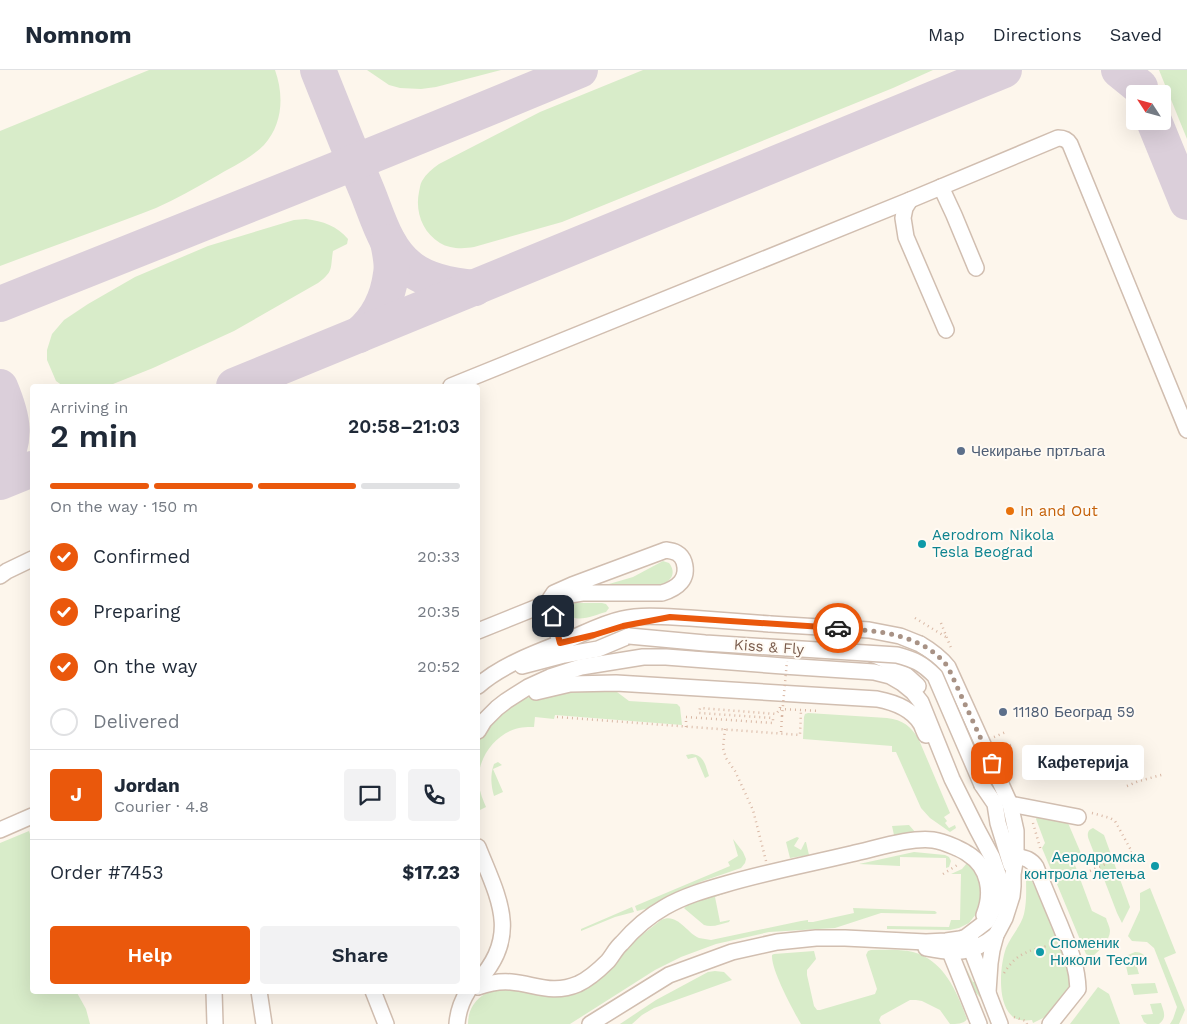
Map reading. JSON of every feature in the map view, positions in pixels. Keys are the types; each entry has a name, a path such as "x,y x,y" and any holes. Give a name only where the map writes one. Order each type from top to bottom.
{"street":[{"path":"456,384 1058,138 1062,138 1068,141 1187,430"},
{"path":"941,187 976,268"},
{"path":"910,200 905,208 903,218 906,238 946,330"},
{"path":"480,630 550,602 570,595 582,593 662,593 671,590 684,577 686,570 683,558 672,550 666,550 572,584 554,593 550,602 562,649"},
{"path":"0,576 30,560"},
{"path":"480,684 491,675 534,653 562,649 594,635 623,626 670,617 869,630 900,636 934,652 948,667 1008,799 1016,831 1016,856 1010,906 996,935 990,963 988,992"},
{"name":"Kiss & Fly","path":"562,649 598,648 629,636 705,643 897,655 924,665 935,676 982,785 995,804 998,823 1013,874"},
{"path":"599,664 636,650 658,646 728,641 842,647 873,655 890,662 904,672 920,688 930,702 969,800 976,829"},
{"path":"480,728 484,721 506,701 528,687 550,677 581,667 643,657 666,656 874,672 890,676 913,692 921,702 952,779 992,857 1000,883 998,898 987,921 960,939 926,942 816,938 777,942 732,952 669,975 590,1024"},
{"path":"506,701 570,684 616,683 888,701 903,708 921,724 956,806 976,829"},
{"path":"1008,799 1078,818"},
{"path":"0,830 30,817"},
{"path":"480,986 493,982 512,982 548,989 577,984 590,977 608,961 621,943 642,923 684,898 768,873 906,842 933,840 968,854 978,863 986,875 988,885 986,909 975,930 971,949 988,992 1005,1019"},
{"path":"480,852 498,899 503,920 499,948 489,969 480,979"},
{"path":"1016,856 1028,858 1036,867 1067,940 1078,974 1078,989 1050,1024"},
{"path":"904,941 950,952 971,949 989,941 996,935"},
{"path":"950,952 977,1020 1005,1019"},
{"path":"214,994 214,1024"},
{"path":"259,994 264,1024"},
{"path":"374,994 386,1024"},
{"path":"457,1024 459,1009 466,994"}],"path":[{"path":"915,618 947,638"},
{"path":"781,733 787,658"},
{"path":"686,727 686,717 773,723 773,718 699,713 700,708 776,714"},
{"path":"557,717 800,735 801,710"},
{"path":"726,729 723,748 726,758 735,771 753,810 768,873"},
{"path":"994,737 1006,732"},
{"path":"999,749 1011,744"},
{"path":"1127,786 1165,774"},
{"path":"1090,872 1123,856"},
{"path":"944,874 963,860"},
{"path":"1002,980 1009,966 1021,954 1067,940"},
{"path":"1005,1019 1015,1018 1026,1021 1027,1024"}],"green space":[{"path":"149,70 275,70 280,89 280,109 275,128 264,145 253,155 171,201 0,266 0,131"},
{"path":"367,70 501,70 436,87 421,89 400,88 389,85"},
{"path":"643,70 933,70 562,222 465,248 452,247 440,243 424,227 418,206 420,186 427,174 436,166 540,112"},
{"path":"1159,70 1187,70 1187,139 1171,100 1171,85 1165,85"},
{"path":"294,220 318,221 339,231 348,239 347,244 333,251 329,272 318,283 234,331 113,384 60,384 56,381 47,360 47,350 52,334 64,320 135,277 208,246"},
{"path":"663,561 669,563 673,570 672,577 664,584 609,584 633,577"},
{"path":"575,603 602,603 606,604 609,608 606,612 580,619 570,616 567,612 569,606"},
{"path":"613,689 629,701 677,704 680,707 682,725 555,715 554,719 535,717 534,727 510,731 497,740 486,753 480,768 480,739 485,730 499,714 523,699 552,692"},
{"path":"808,713 887,718 906,724 919,740 950,813 944,817 947,821 945,823 949,828 955,825 956,828 950,832 930,818 921,808 896,752 892,752 892,746 803,739 804,717"},
{"path":"692,754 702,759 709,776 705,778 696,757 688,759 686,755"},
{"path":"498,762 502,765 493,769 503,792 494,796 492,772 494,764"},
{"path":"480,791 486,807 480,810"},
{"path":"1038,815 1067,821 1083,858 1072,857 1092,911 1106,918 1110,929 1106,942 1093,956 1086,954 1042,848 1045,843 1036,819"},
{"path":"909,825 916,833 894,835 892,826"},
{"path":"1093,828 1104,835 1130,907 1122,923 1088,838 1089,831"},
{"path":"29,831 30,994 78,994 86,1009 90,1024 0,1024 0,843"},
{"path":"797,837 799,838 794,846 801,850 806,842 809,855 790,858 786,842"},
{"path":"733,839 746,859 741,868 700,882 653,907 637,911 635,906 730,866 728,862 738,856"},
{"path":"914,852 945,855 951,861 949,867 946,868 946,858 900,857 900,866 859,864"},
{"path":"967,863 982,882 980,909 969,923 950,930 887,929 887,926 949,927 951,920 960,920 961,874 951,874 962,869"},
{"path":"1028,873 1061,942 1071,980 1067,992 1047,1016 1033,1023 1032,1020 1018,1019 1011,1015 1003,1001 1001,983 1002,964 1006,948 1021,923 1024,914 1026,876"},
{"path":"733,887 734,890 715,897 720,922 730,920 729,922 707,926 684,908 701,898"},
{"path":"1150,888 1176,953 1164,958 1185,1010 1179,1024 1170,1024 1177,1007 1154,948 1147,942 1132,941 1128,936 1140,910 1140,893"},
{"path":"632,907 634,912 615,917 581,931 581,929"},
{"path":"853,908 935,911 937,913 881,913 835,928 769,932 716,944 681,957 655,970 570,1024 468,1024 474,1003 491,991 506,989 552,996 566,994 597,981 633,942 661,920 667,918 677,921 699,938 711,940 801,921 808,920 808,922 813,922 854,913"},
{"path":"871,950 913,952 933,962 948,978 954,988 967,1019 966,1021 950,1024 940,1010 922,1001 910,1000 881,1016 879,1020 881,1024 801,1024 779,980 772,955 814,951 816,959 807,970 807,975 814,1006 817,1010 820,1010 875,994 877,989 866,955"},
{"path":"1135,952 1144,955 1148,963 1136,964 1139,974 1128,975 1125,961 1128,955"},
{"path":"962,966 965,966 973,982 976,981 985,1003 971,987"},
{"path":"708,972 724,972 732,980 654,1008 632,1024 620,1024 656,1000"},
{"path":"1155,983 1158,993 1134,995 1131,984"},
{"path":"1098,987 1109,994 1120,1024 1070,1024"},
{"path":"1161,1003 1164,1015 1162,1022 1159,1024 1147,1024 1144,1022 1141,1015 1153,1014 1150,1004"}],"taxiway":[{"path":"318,70 379,222 395,252 410,268 425,277 449,284 475,288"},
{"path":"0,304 580,70"},
{"path":"239,384 1004,70"},
{"path":"1119,70 1138,85"},
{"path":"1158,130 1187,202"},
{"path":"359,335 371,323 381,308 390,283 392,266 388,242"},
{"path":"0,387 12,428 6,459 0,470"},
{"path":"0,482 30,470"}],"way so far":[{"path":"838,628 869,630 900,636 920,644 941,658 948,667 992,763"}],"place":[{"name":"Чекирање пртљага","path":"961,451"},
{"name":"In and Out","path":"1010,511"},
{"name":"Aerodrom Nikola Tesla Beograd","path":"922,544"},
{"name":"11180 Београд 59","path":"1003,712"},
{"name":"Кафетерија","path":"992,763"},
{"name":"Аеродромска контрола летења","path":"1155,866"},
{"name":"Споменик Николи Тесли","path":"1040,952"}],"route":[{"path":"553,616 560,643 623,626 670,617 838,628"}]}
